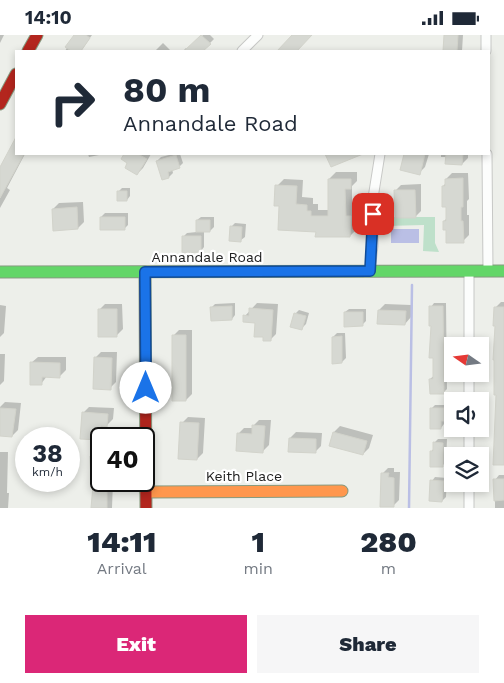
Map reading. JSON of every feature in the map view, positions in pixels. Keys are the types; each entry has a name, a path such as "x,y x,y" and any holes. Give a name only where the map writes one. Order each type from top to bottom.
{"main road":[{"path":"29,50 37,35"},
{"path":"0,104 15,76"},
{"name":"Annandale Road","path":"0,272 504,271"},
{"path":"145,272 146,427"},
{"name":"Keith Place","path":"155,492 342,491"},
{"path":"146,492 146,508"}],"street":[{"path":"243,50 258,35"},
{"path":"486,35 486,50"},
{"path":"370,271 373,198 380,155"},
{"path":"487,155 488,271"},
{"path":"469,271 469,337"},
{"path":"469,492 469,508"}],"green space":[{"path":"385,217 435,217 435,243 439,252 423,251 424,225 385,226"}],"water":[{"path":"391,229 419,229 419,243 391,243"}],"building":[{"path":"74,35 86,35 90,38 82,50 70,50 65,47"},
{"path":"201,35 211,44 204,50 185,50"},
{"path":"292,35 312,35 298,50 278,50"},
{"path":"444,35 458,35 457,50 443,50"},
{"path":"15,139 15,155 23,155 0,198 0,167"},
{"path":"123,155 140,155 147,159 137,175 125,168 127,163 121,159"},
{"path":"176,155 180,168 168,172 169,178 162,180 156,161"},
{"path":"325,155 361,155 331,167"},
{"path":"404,155 425,155 420,175 400,170"},
{"path":"446,155 463,155 462,165 445,164"},
{"path":"463,178 461,221 463,221 464,243 446,243 446,230 443,230 443,221 446,221 446,207 442,207 442,186 445,186 445,179"},
{"path":"328,179 351,179 351,189 345,189 346,216 351,216 350,237 315,237 316,232 278,230 279,206 274,206 275,185 297,186 296,204 307,205 307,211 311,211 311,216 328,216"},
{"path":"394,190 415,190 416,218 395,218"},
{"path":"117,191 127,191 127,201 117,201"},
{"path":"77,207 78,229 53,231 52,209"},
{"path":"100,217 125,217 125,230 100,230"},
{"path":"196,220 210,220 210,232 196,232"},
{"path":"230,226 242,227 241,242 229,241"},
{"path":"182,236 201,236 201,252 182,253"},
{"path":"232,306 232,320 211,321 210,307"},
{"path":"429,306 443,306 444,394 430,394 429,379 433,379 433,358 429,358 431,326 429,326"},
{"path":"494,307 504,307 504,465 493,465 496,395 494,395 493,360"},
{"path":"249,308 273,310 271,341 263,341 263,337 254,337 255,323 243,322 243,315 249,316"},
{"path":"98,309 117,309 117,337 98,337"},
{"path":"378,310 406,311 405,325 377,324"},
{"path":"344,312 363,312 363,326 344,327"},
{"path":"294,313 306,316 302,330 290,327"},
{"path":"172,335 186,335 186,401 172,401"},
{"path":"342,336 342,363 332,364 332,337"},
{"path":"94,357 112,358 111,390 93,389"},
{"path":"30,362 60,363 60,378 42,377 42,385 30,385"},
{"path":"0,408 16,409 12,437 0,436"},
{"path":"430,408 444,408 444,421 441,421 441,429 430,429"},
{"path":"82,412 108,414 107,427 90,427 90,440 80,439"},
{"path":"180,422 199,423 197,460 178,459"},
{"path":"252,425 265,426 263,453 236,451 237,433 252,434"},
{"path":"333,432 367,441 363,455 329,446"},
{"path":"289,438 316,439 316,453 288,452"},
{"path":"433,442 443,443 443,467 430,467 430,451 433,451"},
{"path":"381,473 389,473 388,477 394,478 394,507 380,507"},
{"path":"493,479 504,479 504,500 494,501"},
{"path":"430,480 444,481 442,502 429,501"},
{"path":"92,492 107,492 107,508 91,508"}],"waterway":[{"path":"409,508 412,285"}],"traffic: fast":[{"path":"0,272 504,271"}],"traffic: slow":[{"path":"155,492 342,491"}],"traffic: jam":[{"path":"29,50 37,35"},
{"path":"0,104 15,76"},
{"path":"145,272 146,508"}],"route":[{"path":"146,388 145,272 370,271 373,214"}]}
